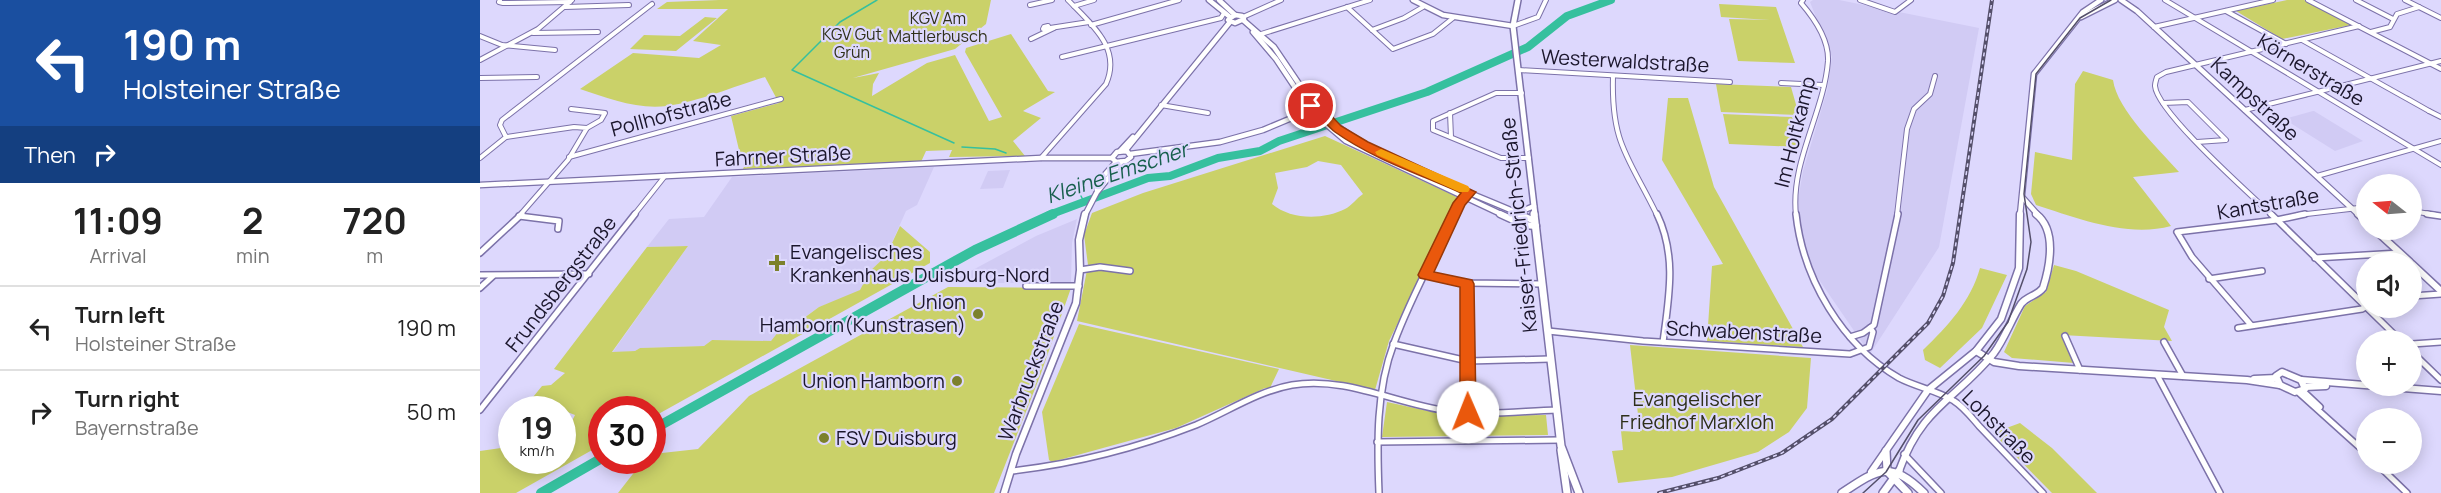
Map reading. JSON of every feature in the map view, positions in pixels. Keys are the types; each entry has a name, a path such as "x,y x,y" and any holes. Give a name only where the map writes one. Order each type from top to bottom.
{"main road":[{"name":"Kaiser-Friedrich-Straße","path":"1518,0 1513,26 1561,443 1562,471 1568,493"},
{"name":"Kaiser-Friedrich-Straße","path":"1561,443 1579,493"},
{"path":"1886,451 1886,472 1893,482 1908,493"},
{"path":"1883,493 1899,471"},
{"path":"1842,493 1871,472 1899,471 1924,493"}],"street":[{"path":"500,0 499,3 571,1"},
{"path":"1030,4 1052,0"},
{"path":"1041,158 1110,78 1113,64 1108,48 1068,0"},
{"path":"1074,6 1094,0"},
{"path":"1031,39 1052,28 1090,24 1179,0"},
{"path":"1209,0 1224,13 1237,19"},
{"path":"1219,0 1237,19 1274,47 1322,123 1468,194 1524,225 1535,223"},
{"path":"1115,159 1127,153 1139,132 1221,34 1237,19 1281,0"},
{"path":"1258,35 1370,0"},
{"path":"1413,0 1423,8 1453,18 1513,26 1538,17 1546,0"},
{"name":"Im Holtkamp","path":"1803,0 1801,3 1812,15 1827,54 1824,85 1795,181 1794,214 1807,266 1850,337 1862,352"},
{"path":"1860,0 1895,12 1911,0"},
{"path":"1871,472 1902,424 1928,390 1976,351 2001,319 2019,268 2034,74 2089,6 2101,0"},
{"path":"2079,18 2115,0"},
{"name":"Kampstraße","path":"2121,0 2154,27 2356,211"},
{"name":"Körnerstraße","path":"2165,0 2441,165"},
{"path":"2154,27 2273,0"},
{"path":"2308,0 2441,69"},
{"path":"2356,0 2393,19"},
{"path":"2405,0 2441,18"},
{"path":"480,60 531,33 571,1"},
{"path":"565,7 629,4"},
{"path":"506,137 500,125 502,120 652,4"},
{"path":"1347,7 1393,49 1432,34 1453,18"},
{"path":"2370,32 2390,27 2393,19 2404,11 2419,7"},
{"path":"1372,30 1397,22 1423,8"},
{"path":"2226,11 2286,44"},
{"path":"1062,57 1108,48 1221,18 1224,13"},
{"path":"2356,297 2197,142 2163,103 2154,87 2157,77 2195,64 2359,26"},
{"path":"531,33 598,32"},
{"path":"1258,35 1307,109"},
{"path":"480,36 507,45 555,50"},
{"path":"2302,40 2441,117"},
{"path":"2245,110 2441,61"},
{"name":"Westerwaldstraße","path":"1519,70 1730,82"},
{"path":"1613,76 1614,119 1623,154 1658,214 1669,246 1671,275 1663,342"},
{"path":"1850,337 1874,325 1894,235 1904,174 1907,129 1914,109 1930,94 1935,76"},
{"path":"480,78 537,77"},
{"path":"1781,83 1824,85"},
{"path":"1522,93 1496,93 1433,121 1433,130 1501,158 1529,158"},
{"name":"Pollhofstraße","path":"569,157 781,99"},
{"path":"2163,103 2188,102 2226,140 2197,142"},
{"path":"1161,105 1208,112"},
{"path":"480,253 550,182 587,129 601,120 605,113 572,109"},
{"path":"1115,159 1127,153 1220,142 1263,130 1307,109 1315,110 1328,120 1334,130"},
{"path":"1450,113 1451,137"},
{"path":"480,158 506,137 574,127 587,129"},
{"path":"2317,176 2441,141"},
{"name":"Fahrner Straße","path":"480,185 1041,158 1115,159"},
{"name":"Warbruckstraße","path":"1004,493 1071,321 1080,270 1079,240 1089,206 1097,192 1099,181 1115,159"},
{"name":"Frundsbergstraße","path":"480,410 665,176"},
{"path":"1468,194 1517,213 1535,223"},
{"path":"1379,493 1377,442 1382,396 1393,344 1425,275 1468,194"},
{"path":"1899,471 1915,430 1946,396 1988,359 2007,334 2024,300 2040,292 2045,284 2049,231 2043,217 2025,202 2023,194"},
{"path":"1517,213 1534,206"},
{"name":"Kantstraße","path":"2209,279 2177,235 2179,231 2215,229 2356,206"},
{"path":"2422,213 2441,216"},
{"path":"519,216 559,221 558,229"},
{"path":"2386,240 2399,252"},
{"path":"2315,258 2356,256"},
{"path":"1080,270 1100,267 1130,271"},
{"path":"2209,279 2262,271"},
{"path":"480,275 589,274"},
{"path":"2422,274 2441,293"},
{"path":"1425,275 1467,284 1542,284"},
{"path":"480,288 493,276"},
{"path":"2209,279 2251,326"},
{"path":"1467,284 1468,412"},
{"path":"1026,286 1078,286"},
{"path":"2422,295 2441,293"},
{"path":"2238,328 2356,308"},
{"path":"2378,318 2390,330"},
{"path":"1870,328 1873,338 1869,347 1862,352 1917,387 1928,390"},
{"name":"Schwabenstraße","path":"1548,331 1663,342 1850,354 1862,352"},
{"path":"2065,336 2080,370"},
{"path":"2164,342 2183,376"},
{"path":"2422,343 2441,342"},
{"path":"1393,344 1468,361 1550,359"},
{"path":"1976,351 1988,359 2019,366 2247,380 2302,390 2342,385"},
{"path":"2422,362 2441,380"},
{"path":"2247,380 2276,378 2283,372 2301,380 2342,385 2441,391"},
{"path":"2157,375 2220,493"},
{"path":"2276,378 2280,385"},
{"path":"2301,380 2302,390 2356,444"},
{"path":"1011,471 1038,469 1142,442 1194,426 1265,393 1292,385 1321,383 1449,411 1557,410"},
{"name":"Lohstraße","path":"1928,390 1955,401 2043,493"},
{"path":"1377,442 1561,443"},
{"path":"1904,454 1941,493"},
{"path":"2387,474 2407,493"}],"shaded area":[{"path":"1839,0 1979,28 1939,247 1870,354 1811,268 1801,233 1797,206 1803,171 1827,91 1832,57 1810,2"},
{"path":"2314,111 2363,141 2335,151 2284,119"},
{"name":"Evangelisches Krankenhaus Duisburg-Nord","path":"934,167 917,205 906,211 886,256 870,271 860,290 854,294 819,307 771,341 712,340 704,346 640,348 635,351 612,353 688,246 647,247 669,219 704,217 732,177"},
{"path":"1010,170 1003,188 980,189 988,171"},
{"path":"1077,219 1072,243 1071,283 969,283 954,280 1036,236"}],"green space":[{"path":"991,0 986,24 955,49 853,78 879,73 873,84 872,96 927,63 955,55 989,121 1002,117 965,52 966,48 1011,34 1048,91 1055,92 1023,111 1041,118 1013,141 1025,156 949,157 952,150 926,151 921,162 743,169 746,162 739,150 731,116 779,103 765,77 691,101 656,107 623,102 580,89 633,53 699,58 721,45 693,41 728,9 657,9 667,2"},
{"path":"2287,0 2304,0 2351,25 2282,39 2236,11"},
{"path":"1719,4 1776,7 1795,63 1738,61 1729,19 1770,20 1721,17"},
{"path":"705,17 717,18 676,51 630,49 644,35 680,36"},
{"path":"2083,71 2113,80 2116,92 2130,116 2179,172 2133,177 2171,226 2137,230 2120,228 2085,221 2036,205 2031,194 2035,152 2072,160 2075,84"},
{"path":"1716,84 1791,87 1799,115 1721,112"},
{"path":"1668,98 1688,98 1714,187 1803,347 1707,341 1712,266 1723,264 1662,160"},
{"path":"1723,114 1792,117 1801,147 1729,144"},
{"path":"1325,136 1455,196 1458,200 1389,341 1375,390 1077,321 1088,265 1084,235 1092,213 1143,193","holes":["1318,161 1341,165 1363,194 1345,209 1327,215 1307,217 1288,213 1272,204 1278,188 1275,173 1307,167"]},
{"path":"900,226 930,252 930,263 666,410 666,396 588,396 588,452 576,459 576,396 534,396 542,386 551,385 565,373 554,369 647,247 688,246 612,352 635,351 640,348 704,346 712,340 771,341 779,331 789,329 819,307 860,290 870,271 886,256"},
{"path":"2054,265 2076,271 2169,310 2164,327 2172,341 2062,335 2074,363 2012,358 2004,352 2025,306 2046,292"},
{"path":"1980,268 2007,275 1982,328 1940,368 1925,360 1923,350 1965,302"},
{"path":"948,287 1071,288 1040,376 994,493 618,493 633,474 666,474 666,453 698,449 749,396"},
{"path":"1079,324 1279,369 1270,388 1265,388 1176,428 1052,462 1049,460 1042,412"},
{"name":"Evangelischer Friedhof Marxloh","path":"1630,345 1811,358 1807,408 1789,432 1758,452 1672,477 1618,483 1612,451 1623,450 1621,431 1640,432"},
{"path":"1387,402 1451,416 1546,415 1548,435 1382,437"},
{"path":"2020,423 2052,448 2097,493 2052,493 1993,433"},
{"path":"498,449 498,474 550,474 516,493 480,493 480,451"}],"waterway":[{"path":"877,0 840,22 792,70 954,143"},
{"name":"Kleine Emscher","path":"1049,215 1148,178 1170,176 1218,158 1260,151 1279,141 1427,92 1528,47 1567,16 1611,0"},
{"path":"962,147 995,149 1006,153"},
{"name":"Kleine Emscher","path":"1081,196 1084,202"},
{"name":"Kleine Emscher","path":"666,422 975,250 1053,214"},
{"name":"Kleine Emscher","path":"541,493 588,466"}],"tram line":[{"path":"1863,493 1886,472 1918,420 1984,356 2008,322 2027,269 2031,242 2024,194 2036,74 2080,18 2111,0"}],"railway":[{"path":"1659,493 1718,478 1782,453 1832,419 1928,323 1943,296 1953,263 1992,0"}],"slow traffic":[{"path":"1381,152 1463,189"}],"place":[{"name":"Evangelisches Krankenhaus Duisburg-Nord","path":"777,263"},
{"name":"Union Hamborn(Kunstrasen)","path":"978,314"},
{"name":"Union Hamborn","path":"957,381"},
{"name":"FSV Duisburg","path":"824,438"}],"route":[{"path":"1311,106 1316,107 1337,128 1364,145 1470,192 1460,203 1425,275 1467,284 1468,412"}],"park label":[{"name":"KGV Am Mattlerbusch","path":"938,27"},
{"name":"KGV Gut Grün","path":"852,43"}]}
